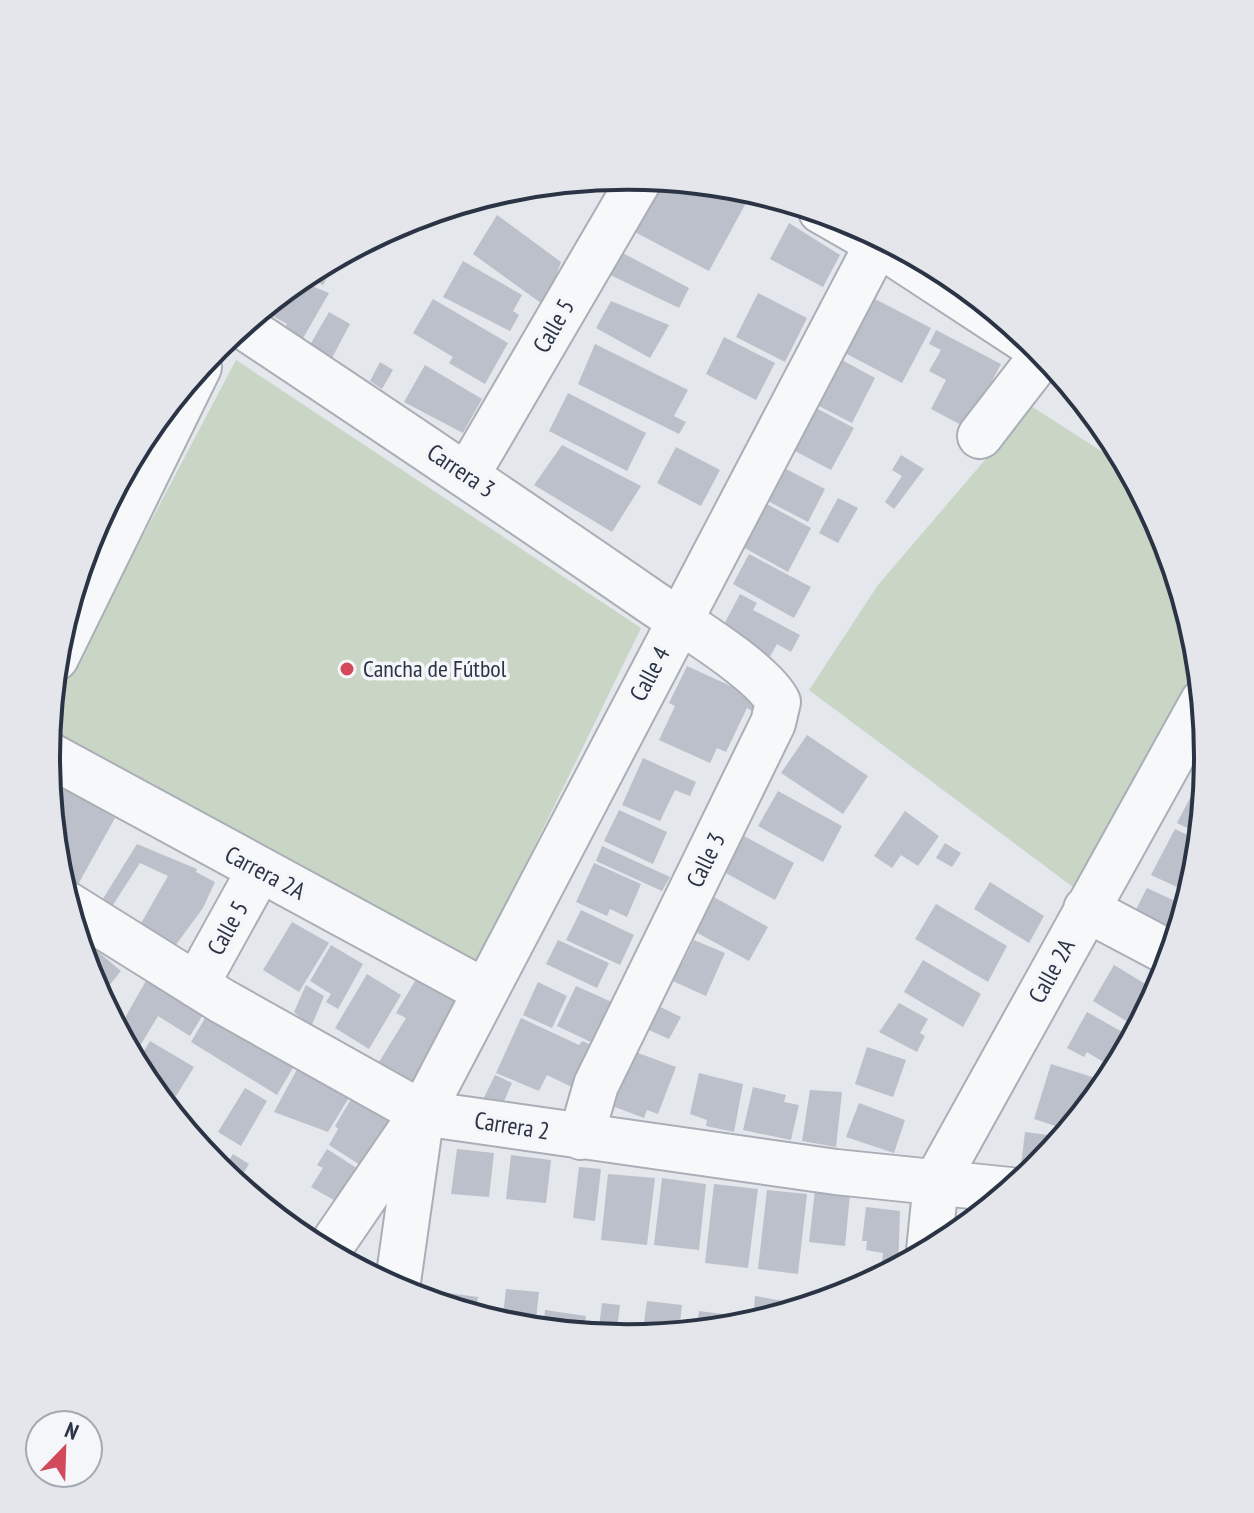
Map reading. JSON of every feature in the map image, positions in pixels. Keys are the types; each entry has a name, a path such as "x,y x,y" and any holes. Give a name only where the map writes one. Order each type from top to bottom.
{"street":[{"name":"Calle 5","path":"467,475 633,190"},
{"name":"Calle 4","path":"334,1242 422,1113 875,247"},
{"name":"Carrera 3","path":"251,332 467,475 678,621"},
{"path":"980,436 1035,363"},
{"path":"79,612 178,410"},
{"name":"Calle 3","path":"581,1137 596,1085 773,723 778,702 768,684 678,621"},
{"name":"Calle 2A","path":"931,1235 936,1182 1193,719"},
{"name":"Carrera 2A","path":"60,761 484,991"},
{"name":"Calle 5","path":"196,985 259,871"},
{"path":"1086,909 1160,948"},
{"name":"Carrera 2","path":"82,914 196,985 422,1113 581,1137 994,1188"},
{"name":"Calle 4","path":"399,1275 422,1113"}],"green space":[{"name":"Cancha de Fútbol","path":"236,360 641,628 477,964 61,735 65,684"},
{"path":"1031,406 1106,454 1136,506 1164,574 1183,646 1190,691 1081,893 809,690 878,585"}],"building":[{"path":"651,191 701,194 746,202 709,271 629,229"},
{"path":"497,215 561,262 545,306 473,254"},
{"path":"789,223 840,255 823,287 770,259"},
{"path":"617,250 689,288 679,308 604,272"},
{"path":"463,261 522,295 513,311 519,315 510,331 443,297"},
{"path":"311,286 329,293 302,340 284,329 287,324 272,315"},
{"path":"758,293 807,318 785,362 736,337"},
{"path":"433,299 508,343 485,384 449,363 453,357 413,333"},
{"path":"875,299 931,328 902,383 845,353"},
{"path":"611,301 669,325 650,358 596,328"},
{"path":"329,312 350,324 332,358 310,345"},
{"path":"936,330 1001,364 967,428 931,409 946,380 929,371 941,350 929,344"},
{"path":"724,337 775,363 756,400 706,374"},
{"path":"595,344 688,390 674,416 686,422 679,434 578,384"},
{"path":"842,360 875,378 852,423 817,405"},
{"path":"380,362 393,370 382,389 370,381"},
{"path":"425,365 482,399 463,433 404,402"},
{"path":"568,393 646,433 627,471 549,431"},
{"path":"816,408 854,428 831,470 793,450"},
{"path":"562,445 641,486 612,532 534,485"},
{"path":"676,447 720,470 701,506 657,483"},
{"path":"901,455 924,469 894,509 885,502 902,476 892,470"},
{"path":"784,468 825,489 808,522 766,500"},
{"path":"838,498 858,508 838,543 819,533"},
{"path":"765,503 811,528 788,572 741,546"},
{"path":"749,554 811,587 794,618 733,584"},
{"path":"740,594 757,603 753,610 800,635 791,652 777,644 768,660 719,634"},
{"path":"687,666 759,699 754,712 747,708 726,752 717,748 710,763 659,740 675,706 669,703"},
{"path":"807,735 868,776 843,814 781,773"},
{"path":"643,758 696,782 690,796 675,790 660,821 622,805"},
{"path":"61,785 115,818 76,888 65,831"},
{"path":"778,791 842,826 823,862 758,826"},
{"path":"1193,792 1189,829 1177,823"},
{"path":"619,810 667,832 653,864 604,841"},
{"path":"905,811 939,836 918,866 901,855 892,868 874,856"},
{"path":"1175,829 1188,835 1178,888 1151,875"},
{"path":"744,836 794,863 775,900 724,872"},
{"path":"945,843 961,853 952,867 936,858"},
{"path":"137,844 197,869 196,872 215,882 203,908 175,946 140,925 168,876 140,863 111,908 101,902"},
{"path":"602,846 670,877 662,891 596,861"},
{"path":"594,863 641,884 627,917 610,909 607,916 576,902"},
{"path":"990,882 1044,916 1029,943 974,909"},
{"path":"1147,888 1175,901 1163,941 1129,923"},
{"path":"712,896 768,927 749,961 692,930"},
{"path":"936,904 1007,946 988,982 915,939"},
{"path":"581,910 634,935 620,965 566,940"},
{"path":"292,922 329,943 299,992 263,970"},
{"path":"558,940 609,963 597,988 546,964"},
{"path":"694,940 725,953 706,996 666,978 676,961 682,964"},
{"path":"331,945 363,964 338,1009 326,1002 331,994 310,981"},
{"path":"93,948 121,971 109,986"},
{"path":"923,960 981,994 963,1027 904,992"},
{"path":"1114,965 1146,984 1128,1022 1093,1001"},
{"path":"367,974 401,995 369,1049 335,1028"},
{"path":"418,976 470,1007 423,1086 379,1062 406,1018 396,1013"},
{"path":"147,979 204,1013 190,1036 158,1016 140,1046 124,1019"},
{"path":"538,982 567,996 552,1028 523,1015"},
{"path":"306,985 324,996 311,1027 294,1012"},
{"path":"576,986 614,1003 595,1044 557,1026"},
{"path":"652,1003 681,1017 669,1039 640,1026"},
{"path":"899,1003 928,1019 920,1033 925,1036 917,1052 879,1032"},
{"path":"1087,1012 1122,1032 1104,1062 1087,1052 1084,1057 1067,1048"},
{"path":"208,1013 294,1066 277,1095 191,1042"},
{"path":"521,1018 579,1045 582,1041 601,1049 582,1092 547,1075 539,1091 496,1073"},
{"path":"150,1041 194,1067 176,1096 170,1093 143,1052"},
{"path":"867,1047 906,1060 893,1097 855,1084"},
{"path":"630,1050 676,1067 658,1114 647,1110 644,1118 607,1104"},
{"path":"301,1062 353,1091 328,1132 274,1112"},
{"path":"1051,1064 1094,1078 1056,1126 1034,1119"},
{"path":"699,1073 743,1084 734,1132 706,1126 707,1120 690,1114"},
{"path":"495,1075 512,1083 497,1117 479,1108"},
{"path":"753,1087 786,1095 784,1102 799,1105 791,1140 743,1130"},
{"path":"245,1088 267,1101 241,1146 218,1132"},
{"path":"810,1090 842,1092 836,1147 802,1141"},
{"path":"354,1094 398,1120 368,1170 329,1145 338,1129 335,1126"},
{"path":"859,1103 905,1120 894,1153 846,1137"},
{"path":"1025,1132 1048,1135 1028,1157 1021,1164"},
{"path":"327,1149 366,1174 346,1207 311,1187 323,1168 317,1165"},
{"path":"457,1149 494,1153 489,1197 451,1194"},
{"path":"233,1154 249,1164 243,1174 229,1160"},
{"path":"511,1155 551,1160 546,1203 506,1199"},
{"path":"579,1167 601,1169 595,1221 573,1218"},
{"path":"608,1174 655,1178 647,1245 601,1240"},
{"path":"662,1178 706,1184 699,1250 654,1245"},
{"path":"714,1184 758,1189 748,1268 705,1263"},
{"path":"767,1190 807,1194 798,1274 758,1269"},
{"path":"815,1190 850,1194 845,1246 809,1242"},
{"path":"866,1207 900,1211 898,1254 882,1263 883,1253 866,1250 867,1241 862,1241"},
{"path":"506,1289 539,1292 536,1316 504,1310"},
{"path":"444,1292 478,1297 477,1303"},
{"path":"755,1296 784,1301 774,1304 754,1309"},
{"path":"647,1301 682,1305 680,1321 644,1323"},
{"path":"602,1303 620,1305 618,1323 600,1323"},
{"path":"545,1310 586,1316 585,1322 544,1318"},
{"path":"699,1311 728,1315 701,1319 698,1319"}],"place":[{"name":"Cancha de Fútbol","path":"347,669"}]}
